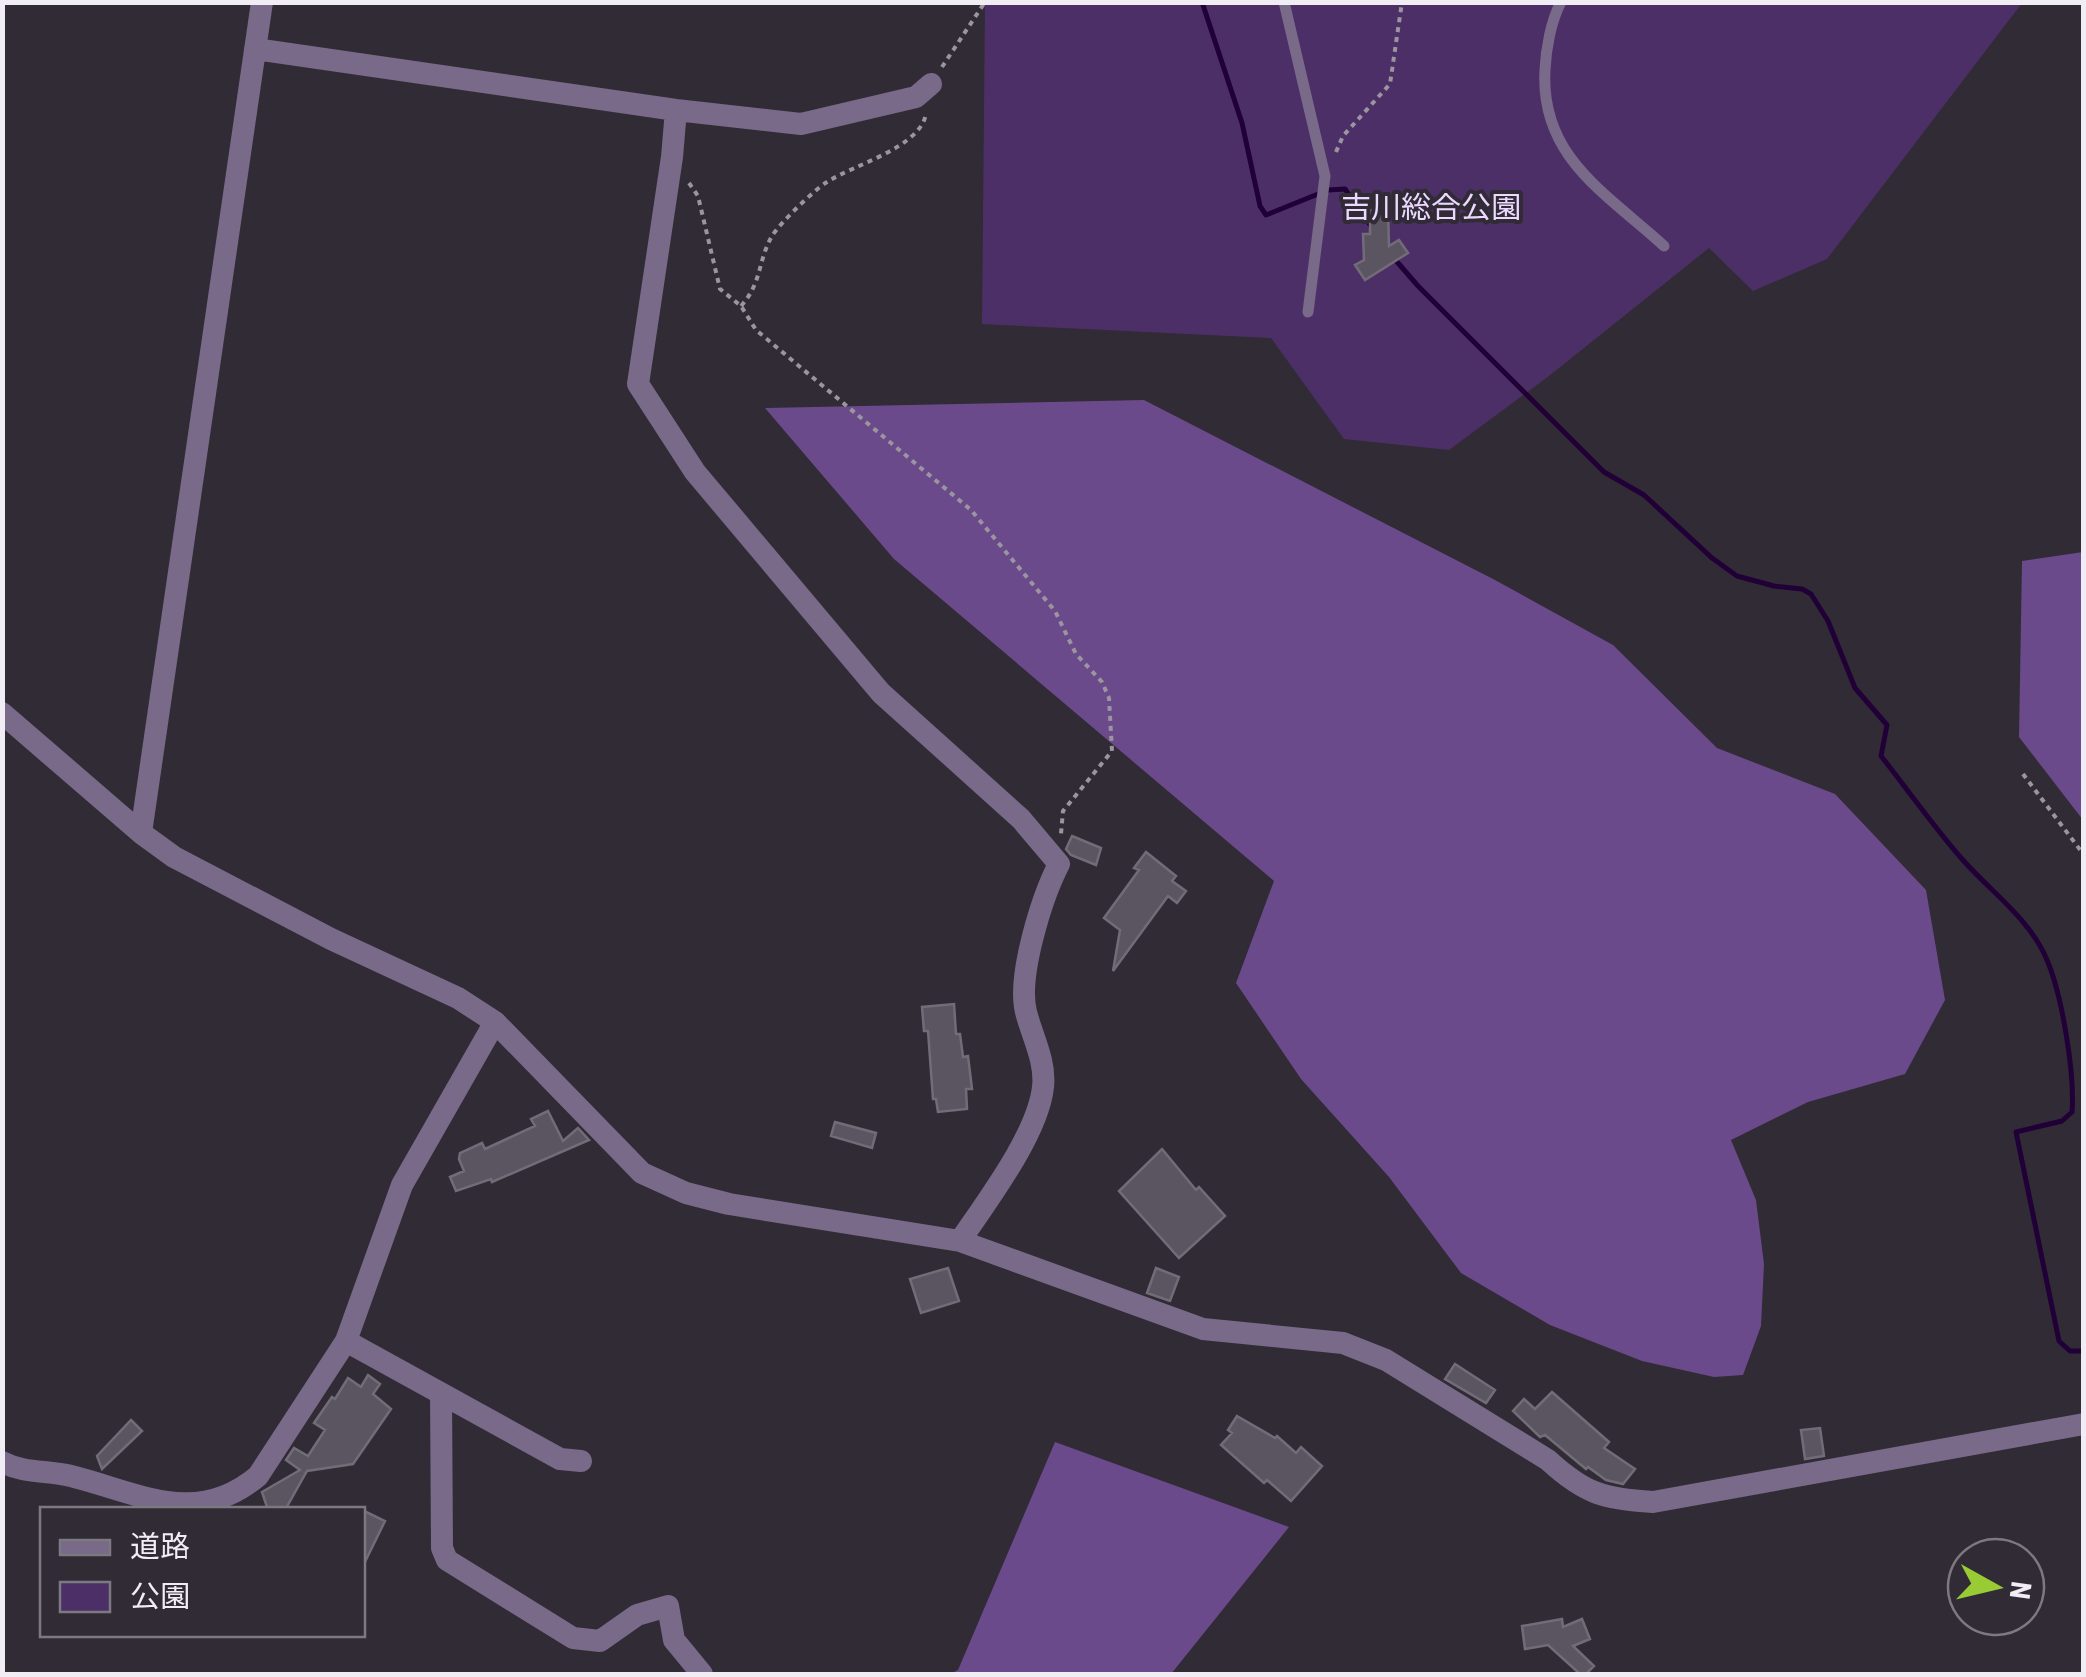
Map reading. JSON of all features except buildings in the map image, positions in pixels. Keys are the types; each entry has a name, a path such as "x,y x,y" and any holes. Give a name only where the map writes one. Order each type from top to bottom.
{"street":[{"path":"141,834 262,2"},
{"path":"255,48 676,110 801,124 916,97 930,84"},
{"path":"676,110 638,384 694,472 881,692 1021,819 1059,864 1050,881 1024,982 1024,1008 1043,1069 1044,1086 1036,1118 960,1241"},
{"path":"2,713 141,834 174,857 332,940 458,998 495,1022 642,1173 686,1193 729,1204 960,1241 1203,1329 1343,1343 1386,1360 1548,1460 1570,1479 1608,1499 1653,1502 2084,1424"},
{"path":"2,1462 19,1471 66,1474 166,1504 204,1504 242,1489 258,1476 346,1342 402,1184 495,1022"},
{"path":"346,1342 560,1460 581,1461"},
{"path":"440,1394 442,1548 447,1560 573,1638 600,1641 637,1615 668,1606 674,1640 702,1674"}],"lane":[{"path":"1284,2 1326,176 1308,312"},
{"path":"1561,2 1545,57 1543,98 1553,133 1578,168 1664,246"}],"path":[{"path":"741,306 754,292 772,236 826,183 899,146 925,121 930,84 986,2"},
{"path":"1326,176 1343,136 1390,84 1402,2"},
{"path":"672,157 698,196 720,289 741,306 756,330 971,510 1055,611 1076,654 1102,682 1109,698 1112,751 1063,812 1059,864"},
{"path":"2023,774 2084,854"}],"green space":[{"name":"吉川総合公園","path":"985,3 2022,3 1827,259 1753,291 1709,248 1449,450 1344,439 1271,338 982,324"}],"shaded area":[{"path":"1144,400 1613,645 1717,748 1835,794 1926,890 1945,1000 1905,1074 1808,1102 1731,1140 1756,1200 1764,1264 1761,1326 1743,1375 1714,1377 1642,1361 1550,1325 1461,1273 1389,1177 1301,1079 1236,983 1274,881 894,559 765,408"},
{"path":"2084,552 2083,820 2019,737 2022,561"},
{"path":"1055,1442 1289,1527 1171,1674 950,1674 958,1670"}],"waterway":[{"path":"1202,2 1242,123 1260,206 1266,215 1328,190 1345,189 1371,226"},
{"path":"1392,256 1604,472 1644,495 1737,576 1811,594 1828,621 1855,688 1887,725 1881,756 1952,847 2040,945 2053,975 2062,1013 2072,1112 2062,1121 2016,1132 2059,1341 2070,1351 2084,1351"}]}
